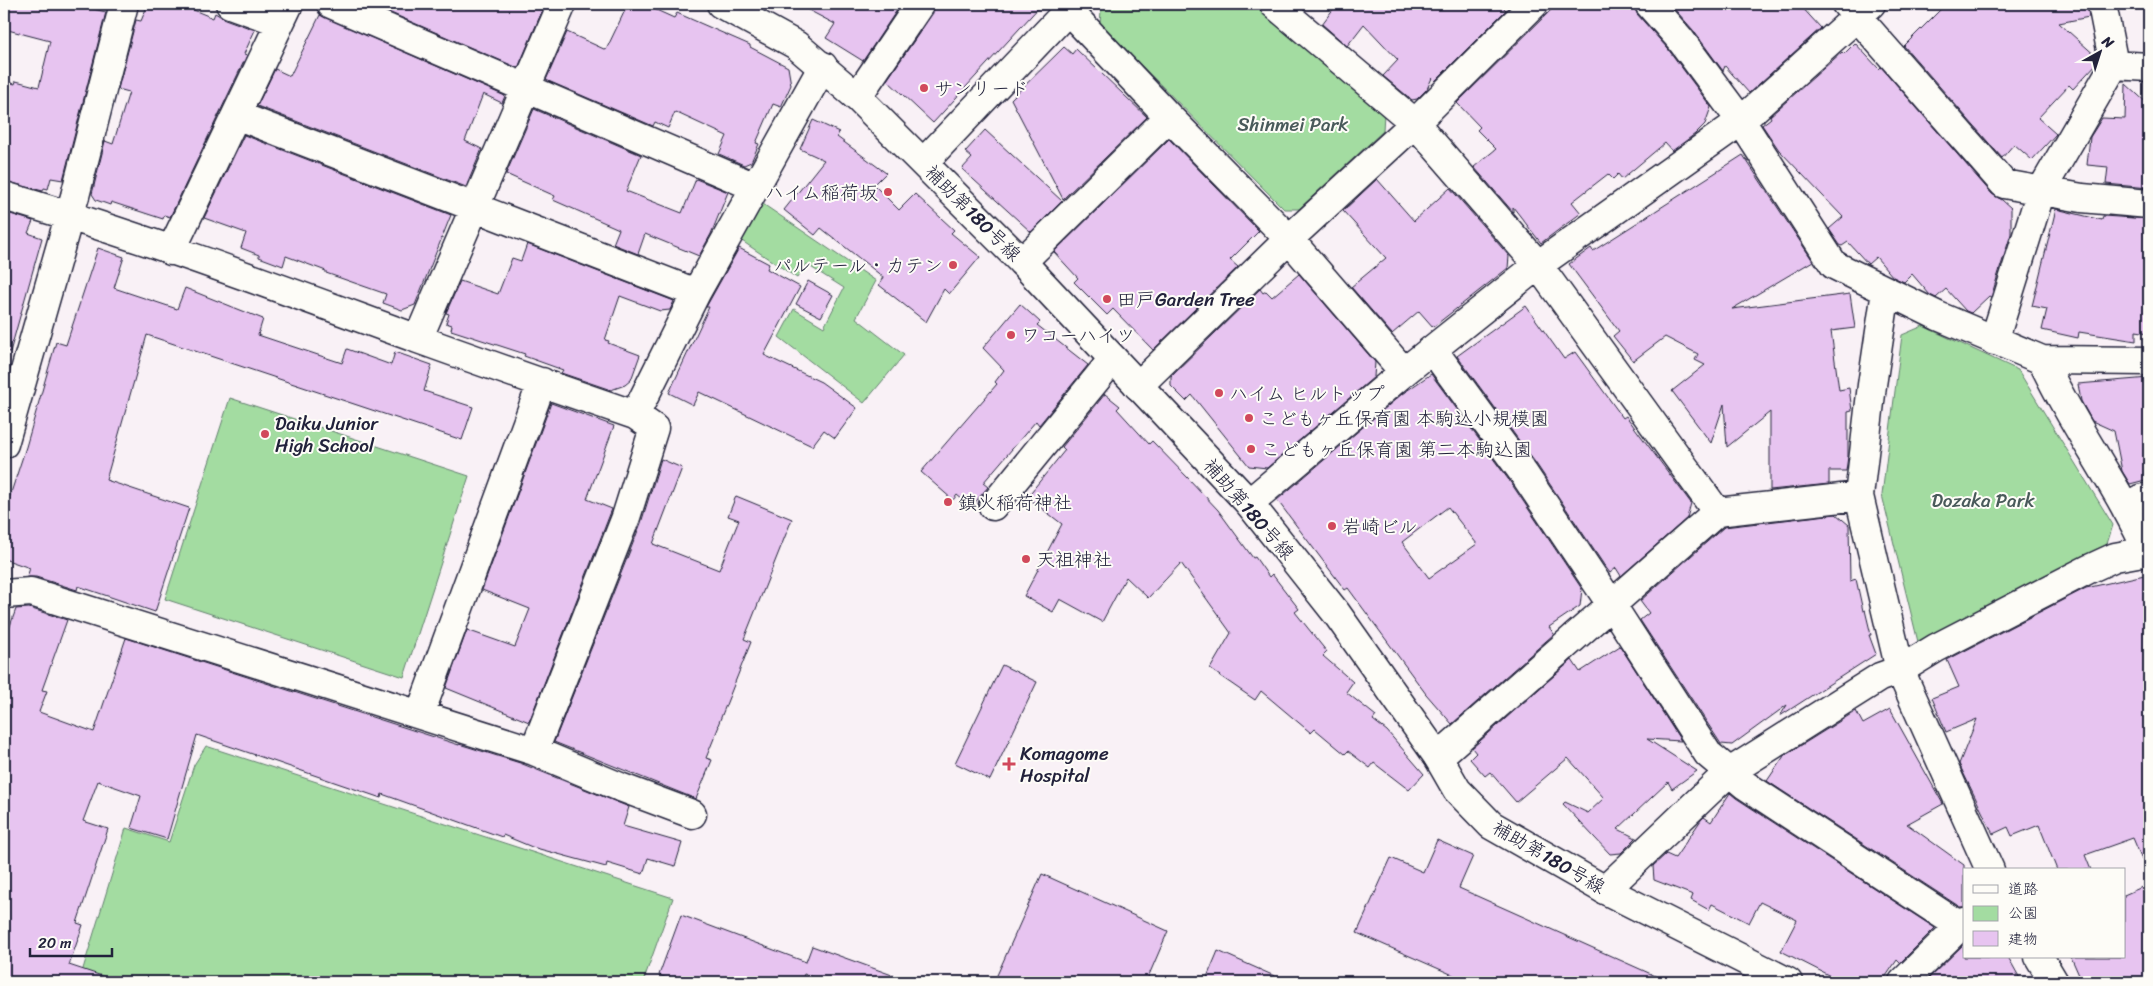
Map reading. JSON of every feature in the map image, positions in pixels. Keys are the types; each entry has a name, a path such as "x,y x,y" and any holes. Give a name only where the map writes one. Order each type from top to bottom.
{"street":[{"path":"4,444 69,216 124,4"},
{"path":"171,251 285,13 230,4"},
{"path":"331,4 755,187"},
{"path":"418,339 524,88 562,4"},
{"name":"補助第180号線","path":"721,4 764,13 796,44 857,97 1022,262 1248,503 1337,614 1438,757 1457,790 1490,825 1605,890 1788,982"},
{"path":"857,97 920,4"},
{"path":"1274,4 1415,123 1538,264 1717,512"},
{"path":"1138,386 1289,239 1415,123 1534,4"},
{"path":"1649,4 1680,39 1741,121 1834,265 1886,292 1994,341 2042,360 2149,361"},
{"path":"1994,341 2040,191 2114,65 2102,4"},
{"path":"923,163 1071,7 1169,117 1289,239 1404,372"},
{"path":"1248,503 1404,372 1538,264 1741,121 1858,8 2004,184 2040,191 2149,204"},
{"path":"2114,65 2149,67"},
{"path":"635,415 696,293 823,66"},
{"path":"236,115 696,293"},
{"path":"1022,262 1169,117"},
{"path":"4,196 309,297 418,339 635,415 654,428 626,517 534,750"},
{"path":"1886,292 1872,384 1860,496 1900,670 1989,868"},
{"path":"1433,350 1524,474 1708,754 1728,773 1962,924 1904,982"},
{"path":"993,506 1113,359"},
{"path":"1605,890 1728,773 1880,677 1900,670 1936,648 2088,569 2115,557 2149,552 2138,503 2059,395 2042,360"},
{"path":"420,714 542,382"},
{"path":"1438,757 1717,512 1860,496"},
{"path":"4,594 31,592 534,750 620,788 692,814"},
{"path":"2040,958 2054,982"}],"green space":[{"name":"Shinmei Park","path":"1107,4 1255,4 1384,113 1383,131 1299,209 1284,209 1100,24 1101,10"},
{"path":"760,202 876,281 856,318 904,355 864,403 779,337 794,309 824,327 844,288 806,264 797,278 739,239"},
{"name":"Dozaka Park","path":"1923,326 2018,370 2113,525 2106,547 1919,646 1882,495 1902,335"},
{"path":"230,398 469,476 404,677 165,599"},
{"path":"206,746 673,898 643,982 79,982 126,828 169,842 194,765"}],"building":[{"path":"4,4 71,4 106,12 63,180 51,178 48,189 44,188 43,191 4,181 4,128 9,108 4,107 4,81 15,84 16,81 39,87 50,41 4,29"},
{"path":"148,4 179,4 213,18 215,13 225,19 255,30 244,54 247,55 170,217 164,215 163,219 111,202 110,205 96,200 92,194 105,141 113,144 129,92 118,89 136,20 141,21"},
{"path":"370,4 545,4 518,68"},
{"path":"628,4 643,4 674,18 677,13 750,45 750,47 788,67 791,85 781,107 773,104 756,143 759,144 751,162 744,165 719,154 727,136 675,112 668,128 655,122 653,126 546,80 567,32 606,50"},
{"path":"797,4 901,4 863,61 826,38 835,24"},
{"path":"935,4 1042,4 933,123 887,80 933,13"},
{"path":"1337,4 1500,4 1506,10 1435,81 1432,78 1427,89 1417,99 1412,100 1383,76 1398,60 1364,24 1347,46 1322,24"},
{"path":"1557,4 1634,4 1637,14 1668,49 1711,107 1705,124 1672,151 1665,143 1622,179 1618,174 1613,179 1608,174 1572,202 1581,213 1541,243 1513,207 1513,212 1474,167 1496,149 1477,130 1480,127 1457,103"},
{"path":"1670,4 1799,4 1821,28 1749,93 1725,66 1723,71 1693,30"},
{"path":"1946,4 2087,4 2089,17 2059,23 2097,57 2098,62 2073,89 2069,85 2038,118 2056,134 2032,160 2014,144 2002,158 1904,46"},
{"path":"320,15 505,96 502,103 483,94 465,141 482,149 466,187 257,106 275,69 290,76"},
{"path":"1855,43 1879,69 1881,67 1992,194 2011,208 2011,234 1991,297 1989,296 1971,313 1966,311 1946,289 1936,298 1930,295 1912,274 1904,282 1893,277 1876,257 1868,264 1848,242 1842,246 1840,245 1829,229 1843,217 1779,150 1762,125 1842,52 1844,54"},
{"path":"1064,47 1072,54 1076,49 1147,117 1063,199 1011,99"},
{"path":"2126,84 2149,105 2149,188 2106,184 2108,167 2087,165 2090,137 2102,118 2125,119"},
{"path":"534,109 641,155 626,191 682,213 696,179 728,192 711,234 699,256 645,234 638,254 613,244 619,229 553,200 555,196 506,174"},
{"path":"813,120 839,132 837,137 886,173 874,185 899,210 915,194 954,230 951,233 980,257 949,294 944,289 926,322 879,285 883,277 821,228 815,235 784,210 824,160 800,149"},
{"path":"985,130 1062,201 1031,232 962,169 972,158 965,152"},
{"path":"244,135 451,215 415,305 402,310 383,303 386,294 326,273 326,271 286,256 283,266 259,257 259,255 241,248 246,233 204,218"},
{"path":"1169,139 1259,231 1230,260 1238,267 1153,350 1113,309 1107,315 1074,282 1078,278 1054,252"},
{"path":"1743,155 1813,261 1732,309 1850,294 1855,328 1831,331 1839,390 1849,388 1852,411 1848,412 1848,456 1846,471 1829,471 1829,484 1770,490 1770,412 1727,447 1724,404 1711,443 1672,391 1705,365 1695,360 1698,354 1665,337 1633,361 1613,336 1619,331 1569,264 1591,248 1593,251"},
{"path":"1377,179 1414,221 1450,188 1509,256 1508,268 1433,327 1419,311 1392,334 1351,287 1386,258 1343,211"},
{"path":"2056,209 2102,220 2103,216 2149,219 2149,333 2136,331 2136,341 2079,332 2078,338 2042,330 2047,309 2032,306"},
{"path":"4,212 33,221 28,233 42,238 10,352 4,351"},
{"path":"527,244 674,301 670,310 660,311 620,296 605,340 609,341 608,343 640,355 631,380 625,385 611,390 561,373 563,370 524,356 525,354 451,330 452,325 446,323 449,314 446,313 460,281 498,294 512,258 521,261"},
{"path":"98,248 124,257 114,288 177,309 185,288 263,319 258,335 342,363 347,349 391,365 395,352 432,365 424,391 473,407 462,440 147,335 106,480 189,508 155,612 78,586 77,590 36,577 27,577 30,568 4,559 4,514 26,447 56,342 66,345"},
{"path":"739,248 769,264 767,269 800,287 764,355 821,382 857,408 835,438 824,430 812,446 699,392 693,405 669,393 709,307 706,307"},
{"path":"1299,274 1375,362 1374,377 1267,468 1249,466 1192,395 1186,401 1171,386 1171,376 1260,289 1263,293 1266,291 1272,297"},
{"path":"808,281 833,295 821,317 796,304"},
{"path":"1020,304 1040,322 1037,325 1088,365 1039,425 1036,421 983,483 988,487 971,507 957,495 953,500 921,472 997,384 995,382 1004,370 983,348"},
{"path":"1526,306 1564,359 1575,352 1623,418 1626,416 1691,503 1687,518 1621,576 1616,568 1610,573 1604,565 1537,465 1457,356"},
{"path":"1431,374 1511,483 1582,589 1580,606 1549,627 1554,634 1452,724 1426,694 1348,588 1345,590 1277,500 1402,394","holes":["1448,507 1477,544 1429,578 1402,542"]},
{"path":"2149,378 2149,479 2130,484 2122,471 2114,431 2092,421 2081,401 2078,384"},
{"path":"1105,394 1120,406 1117,409 1149,444 1152,441 1218,510 1253,558 1255,557 1269,577 1272,574 1299,609 1295,612 1327,652 1323,656 1353,682 1346,692 1376,716 1373,720 1387,731 1424,774 1409,790 1374,763 1370,768 1348,751 1345,754 1315,729 1311,733 1261,691 1255,700 1210,669 1231,633 1181,563 1148,598 1126,577 1102,622 1060,599 1053,612 1024,596 1062,524 1027,497 1065,450 1062,447"},
{"path":"551,403 614,426 587,499 612,509 529,722 446,688 467,630 515,647 530,609 482,590"},
{"path":"661,459 682,468 653,544 719,570 739,520 728,516 736,496 792,519 744,639 751,642 706,758 712,760 696,799 554,742 641,523"},
{"path":"1836,514 1849,525 1850,581 1856,579 1863,611 1865,610 1871,635 1869,635 1876,654 1780,716 1787,705 1732,745 1721,744 1640,620 1649,613 1640,601 1724,527"},
{"path":"2149,574 2149,876 2133,838 2085,855 2090,868 2056,868 2039,825 2012,836 2008,827 1993,834 1959,764 1977,719 1946,732 1932,698 1959,687 1947,660 2086,588"},
{"path":"29,608 67,620 42,690 47,691 39,712 94,732 126,638 520,763 629,807 623,826 682,843 675,866 648,858 643,874 607,863 606,867 532,847 503,835 502,837 382,794 381,798 197,735 167,839 131,828 141,796 98,781 83,821 108,829 77,923 83,925 69,965 108,978 108,982 4,982 4,643 16,609"},
{"path":"1620,646 1681,741 1647,739 1697,771 1672,789 1668,782 1618,829 1636,838 1621,853 1610,854 1563,804 1565,802 1588,813 1604,798 1568,758 1516,802 1490,772 1485,776 1470,759 1476,753 1472,748 1572,660 1580,672"},
{"path":"1002,665 1037,682 990,780 955,763"},
{"path":"1890,709 1943,804 1907,824 1964,865 1963,907 1960,907 1767,781 1784,756 1856,711 1863,724"},
{"path":"1730,793 1935,928 1900,963 1897,960 1882,982 1842,982 1781,951 1797,920 1760,902 1749,923 1712,904 1709,910 1691,900 1693,895 1654,880 1653,866 1666,854 1675,858 1701,820 1704,817 1711,822"},
{"path":"1437,840 1473,856 1459,888 1669,982 1469,982 1357,933 1391,858 1423,872"},
{"path":"1042,874 1168,931 1146,982 994,982"},
{"path":"2149,884 2149,982 2082,982 2071,958 2126,958 2126,894"},
{"path":"681,915 806,962 812,946 903,979 902,982 826,982 804,974 801,982 678,982 659,975"},
{"path":"1963,945 1963,958 2009,958 2022,982 1934,982 1929,978"},
{"path":"1218,951 1288,982 1205,982"}],"place":[{"name":"サンリード","path":"924,88"},
{"name":"ハイム稲荷坂","path":"888,192"},
{"name":"パルテール・カテン","path":"953,265"},
{"name":"田戸Garden Tree","path":"1107,299"},
{"name":"ワコーハイツ","path":"1011,335"},
{"name":"ハイム ヒルトップ","path":"1219,393"},
{"name":"こどもヶ丘保育園 本駒込小規模園","path":"1249,418"},
{"name":"Daiku Junior High School","path":"265,434"},
{"name":"こどもヶ丘保育園 第二本駒込園","path":"1251,449"},
{"name":"鎮火稲荷神社","path":"948,502"},
{"name":"岩崎ビル","path":"1332,526"},
{"name":"天祖神社","path":"1026,559"},
{"name":"Komagome Hospital","path":"1009,764"}]}
